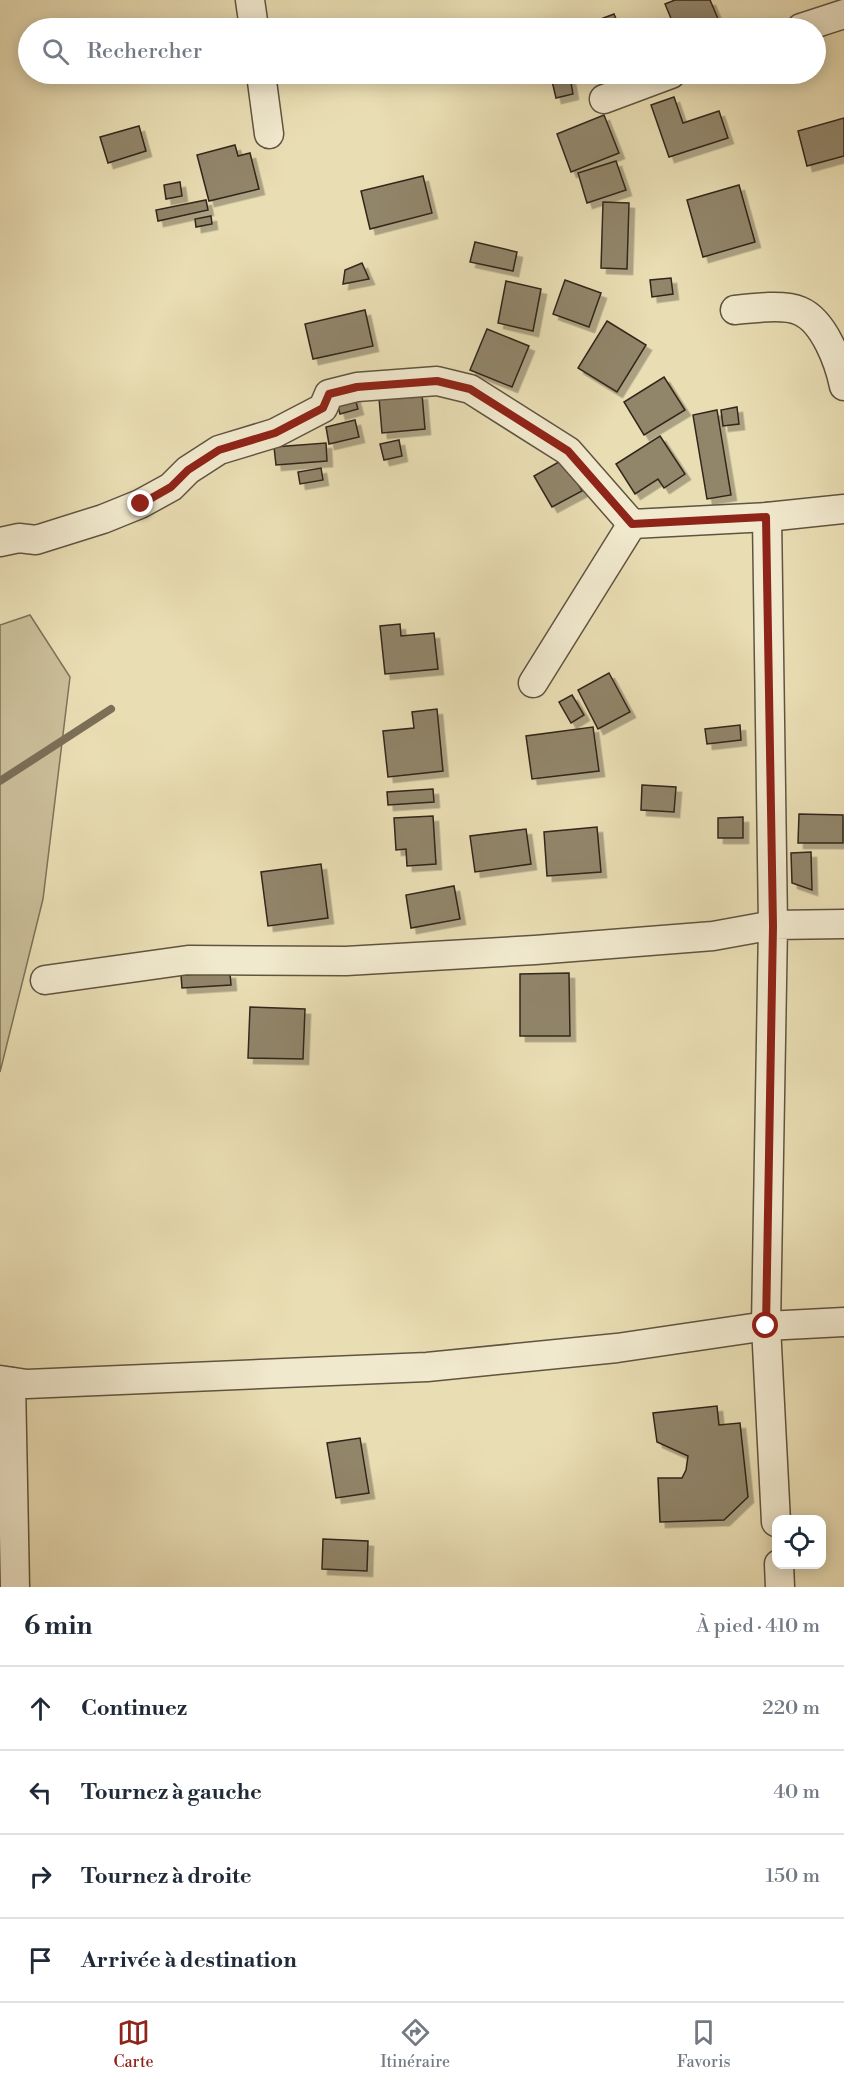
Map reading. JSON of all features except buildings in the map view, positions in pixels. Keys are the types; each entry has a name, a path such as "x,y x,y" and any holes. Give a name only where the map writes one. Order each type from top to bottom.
{"street":[{"path":"250,0 253,18"},
{"path":"826,20 844,14"},
{"path":"262,84 269,134"},
{"path":"604,99 644,84"},
{"path":"735,310 798,309 814,319 841,372 844,386"},
{"path":"0,542 19,538 36,540 103,519 141,504 171,487 188,470 219,450 275,433 323,408 329,394 357,387 437,381 470,389 568,451 632,524"},
{"path":"632,524 766,517 844,509"},
{"path":"766,517 773,926 766,1326 777,1515"},
{"path":"533,683 632,524"},
{"path":"45,980 188,960 346,961 524,951 713,936 773,926 844,924"},
{"path":"15,1587 6,1381 27,1384 427,1366 617,1348 766,1326 844,1322"},
{"path":"779,1569 780,1587"}],"shaded area":[{"path":"30,615 70,677 43,899 0,1072 0,625"}],"waterway":[{"path":"0,781 111,709"}],"route":[{"path":"141,504 171,487 188,470 219,450 275,433 323,408 329,394 357,387 437,381 470,389 568,451 632,524 766,517 773,926 766,1326"}]}
